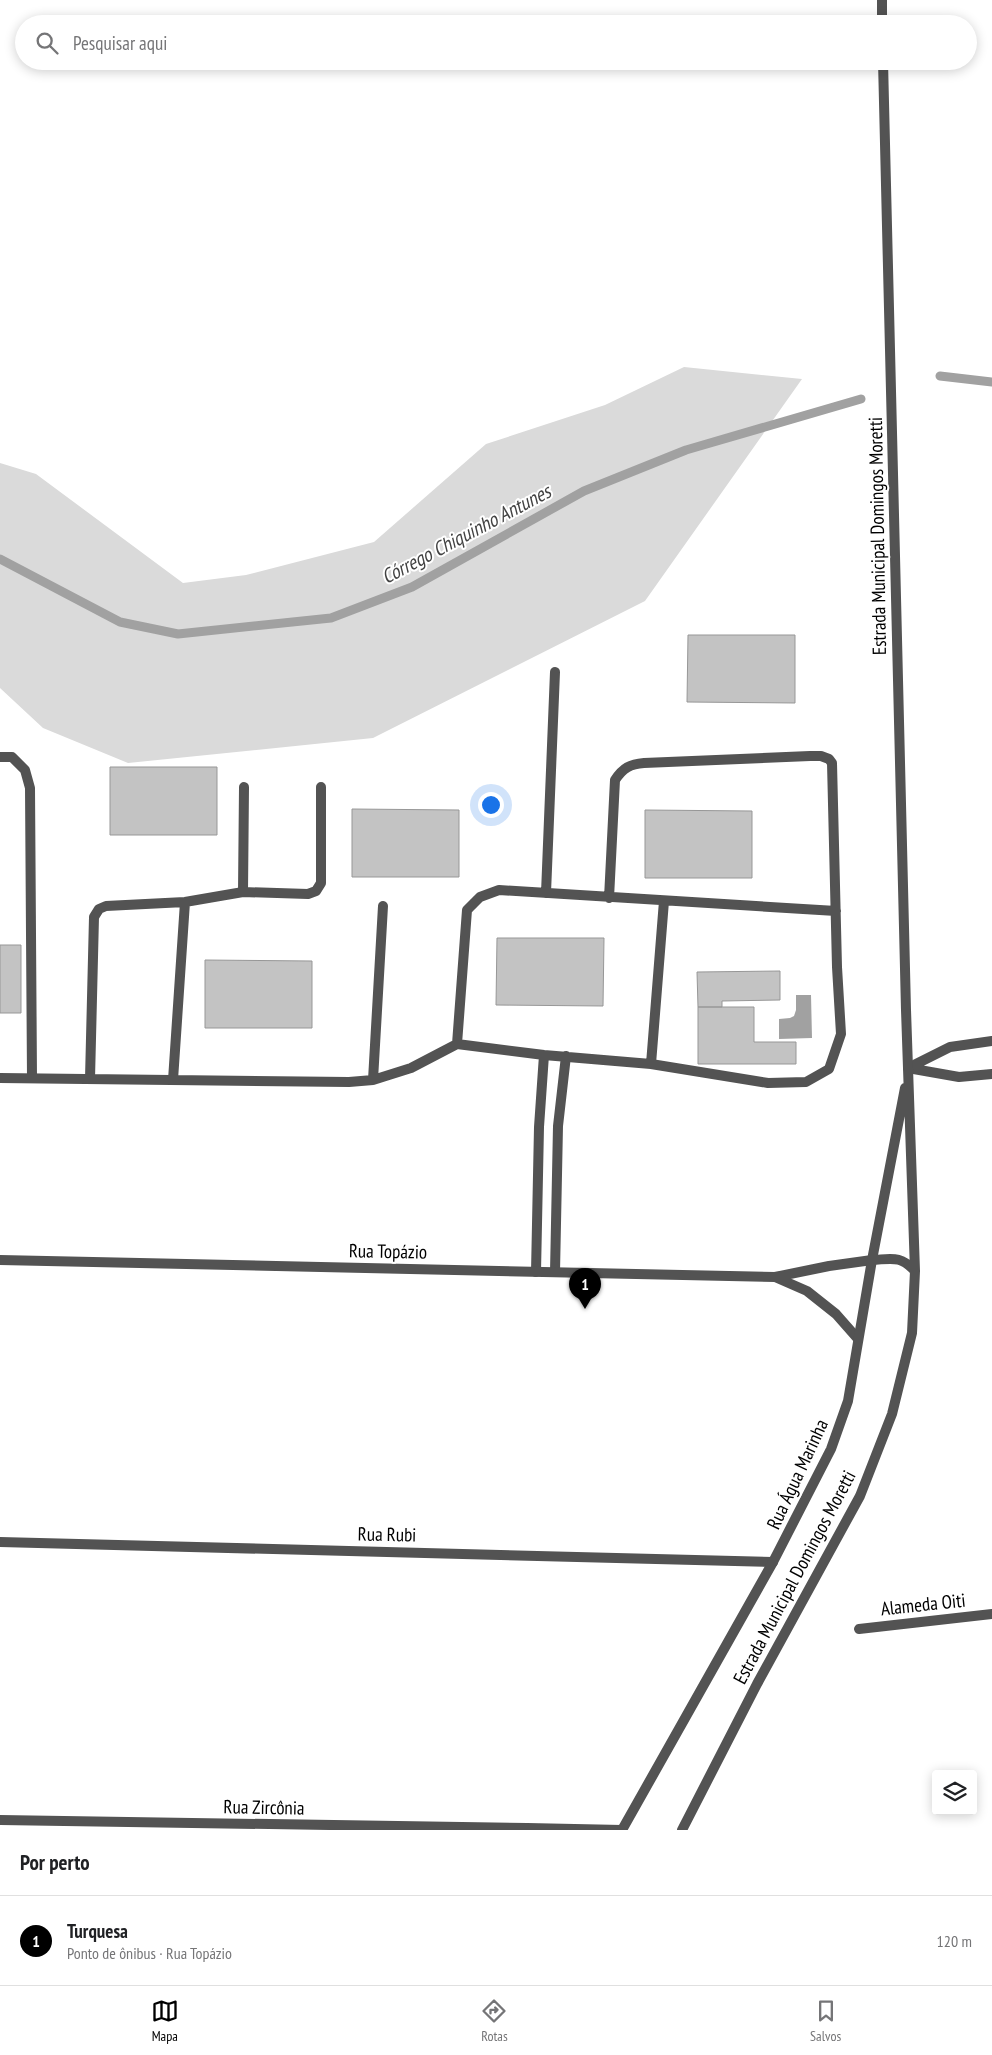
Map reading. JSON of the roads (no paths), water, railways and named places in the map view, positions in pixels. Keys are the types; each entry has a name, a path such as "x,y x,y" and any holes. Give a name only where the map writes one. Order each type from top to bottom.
{"street":[{"path":"882,0 882,15"},
{"name":"Estrada Municipal Domingos Moretti","path":"682,1830 757,1684 860,1496 892,1414 912,1333 915,1271 906,1010 883,70"},
{"path":"546,893 554,672"},
{"path":"0,1078 349,1082 373,1080 411,1068 457,1044 544,1055 651,1064 768,1083 806,1082 829,1069 841,1034 832,763 829,759 821,756 644,763 632,764 621,770 615,780 609,898"},
{"path":"0,757 12,757 25,770 30,788 32,1078"},
{"path":"243,892 244,787"},
{"path":"90,1079 94,918 98,909 106,906 185,902 243,892 308,894 316,891 321,883 321,787"},
{"path":"457,1044 466,910 480,897 500,890 836,911"},
{"path":"651,1064 664,901"},
{"path":"173,1080 185,902"},
{"path":"373,1080 383,906"},
{"path":"908,1068 950,1047 992,1041"},
{"path":"536,1272 539,1127 544,1055"},
{"path":"555,1272 558,1126 566,1056"},
{"path":"908,1068 959,1077 992,1074"},
{"name":"Rua Água Marinha","path":"622,1830 773,1562 831,1449 848,1401 908,1068"},
{"path":"775,1276 829,1266 894,1259 906,1262 915,1271"},
{"name":"Rua Topázio","path":"0,1260 775,1276"},
{"path":"775,1276 807,1291 836,1314 858,1339"},
{"name":"Rua Rubi","path":"0,1542 773,1562"},
{"name":"Alameda Oiti","path":"859,1629 992,1614"},
{"name":"Rua Zircônia","path":"0,1820 308,1827 622,1830"}],"waterway":[{"name":"Córrego Chiquinho Antunes","path":"940,376 992,382"},
{"name":"Córrego Chiquinho Antunes","path":"0,559 120,622 178,634 331,618 412,587 584,491 686,450 861,399"}],"place":[{"name":"Turquesa","path":"585,1309"}]}
